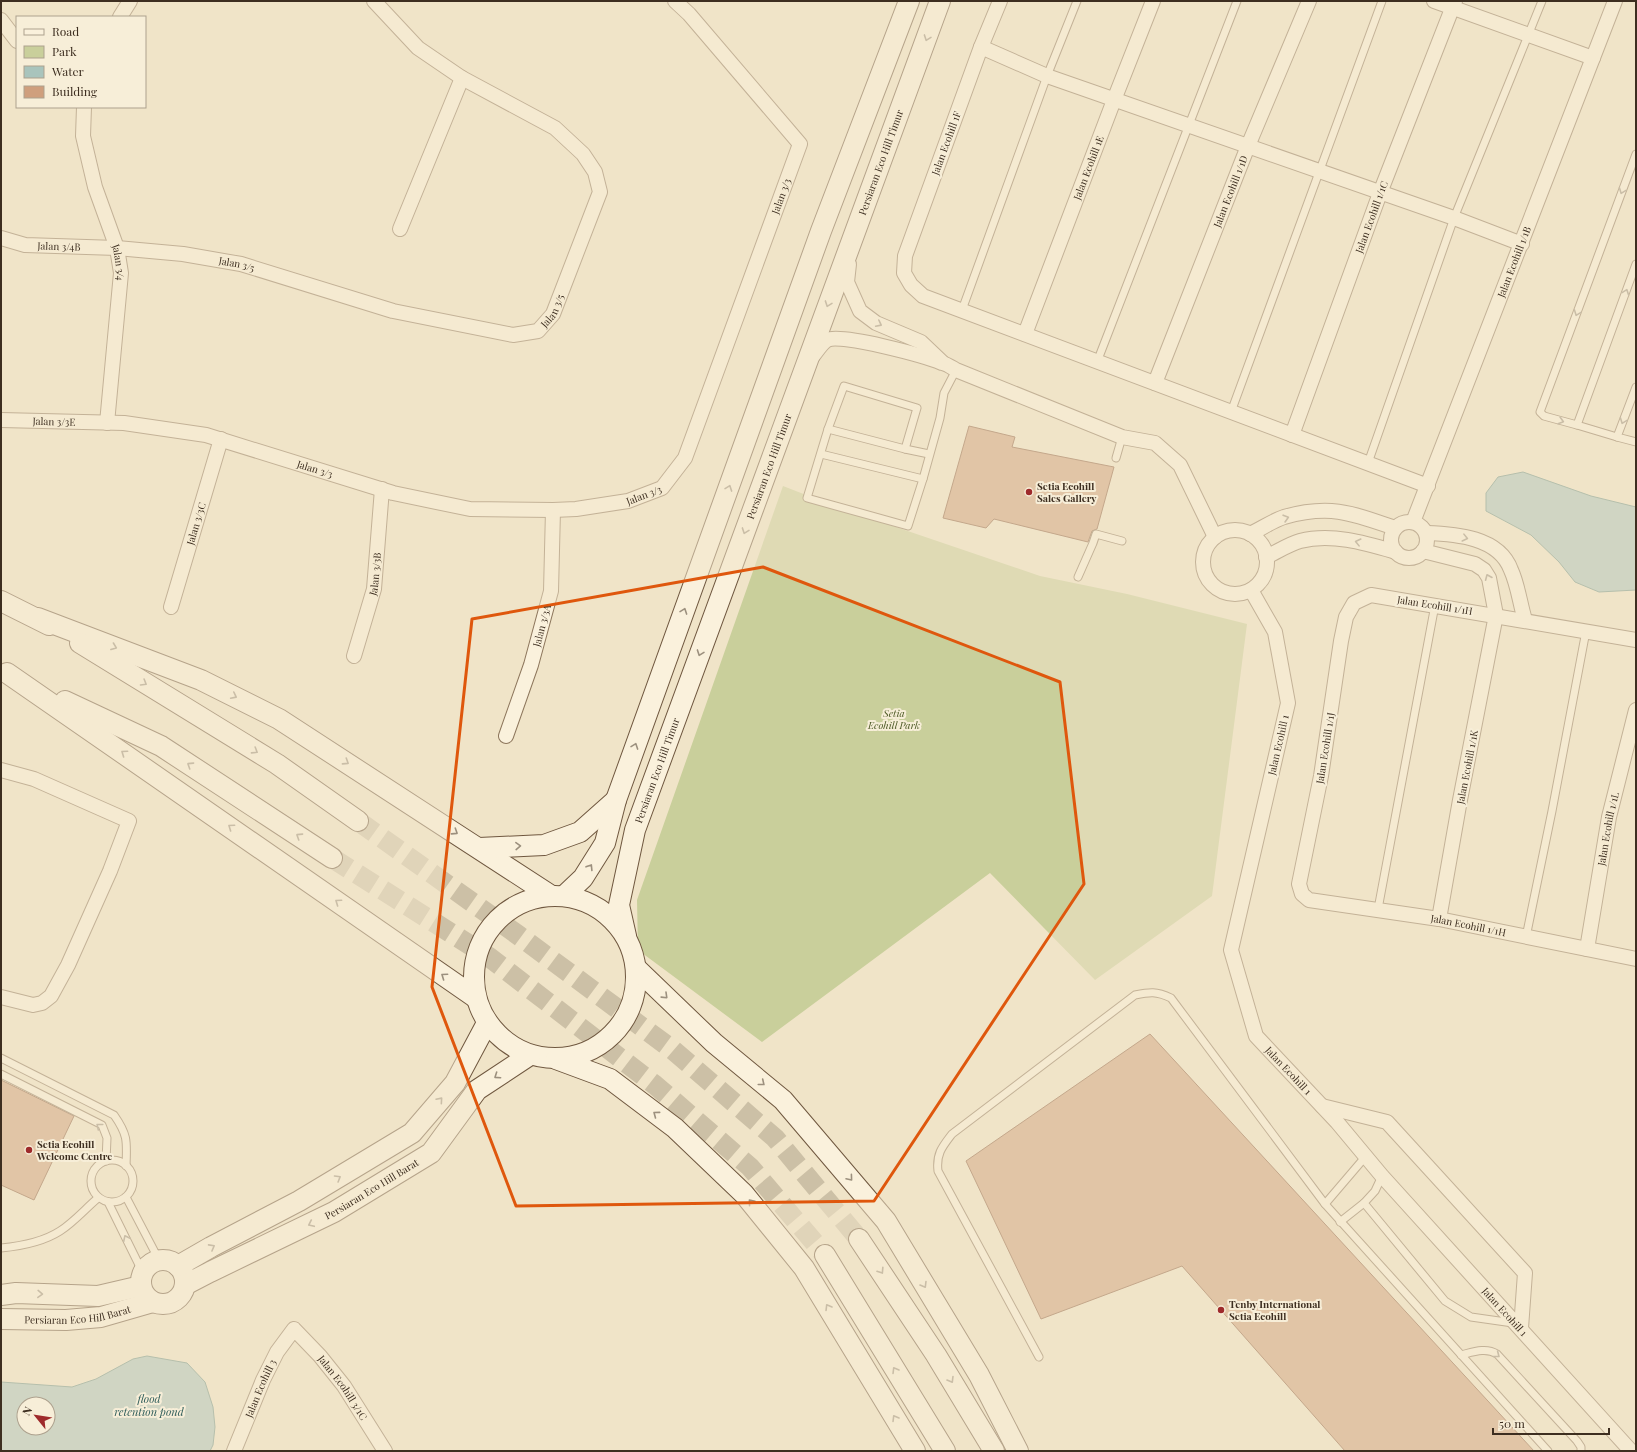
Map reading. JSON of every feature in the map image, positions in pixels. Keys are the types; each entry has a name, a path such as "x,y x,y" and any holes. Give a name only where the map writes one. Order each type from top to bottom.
{"street":[{"path":"121,16 130,1"},
{"name":"Jalan 3/5","path":"117,248 183,254 241,264 393,311 457,325 514,335 538,331 553,314 600,192 595,172 583,154 555,128 462,78 418,48 374,1"},
{"name":"Jalan 3/3","path":"124,423 206,435 382,489 470,509 553,510 576,508 628,501 662,488 685,458 800,144 689,14 675,1"},
{"path":"557,896 583,878 605,843 616,800 821,231 910,1"},
{"name":"Persiaran Eco Hill Timur","path":"626,936 619,905 635,830 850,242 940,1"},
{"name":"Jalan Ecohill 1F","path":"962,310 923,296 911,285 904,273 905,256 981,47 1000,1"},
{"name":"Jalan Ecohill 1E","path":"1025,334 1153,1"},
{"name":"Jalan Ecohill 1/1D","path":"1155,383 1248,146 1309,1"},
{"path":"1434,1 1454,4 1527,35 1593,58"},
{"name":"Jalan Ecohill 1/1B","path":"1414,522 1615,1"},
{"name":"Jalan Ecohill 1/1C","path":"1292,435 1380,192 1454,4"},
{"path":"1,20 16,40"},
{"path":"981,47 1047,76 1454,218 1522,244"},
{"path":"400,229 462,78"},
{"name":"Jalan 3/4","path":"84,108 83,136 95,187 117,248 121,274 107,423"},
{"name":"Jalan 3/4B","path":"1,238 25,245 117,248"},
{"path":"850,242 847,282 860,311 876,323 921,342 942,363"},
{"path":"962,310 1428,486"},
{"path":"804,370 817,350 828,340 843,338 858,340 942,363 1122,437 1155,443 1180,465 1215,537"},
{"name":"Jalan 3/3E","path":"1,420 124,423"},
{"name":"Jalan 3/3C","path":"171,607 221,439"},
{"name":"Jalan 3/3B","path":"354,656 374,589 382,489"},
{"name":"Jalan 3/3A","path":"506,736 531,666 551,591 553,510"},
{"path":"1250,534 1283,518 1321,510 1341,511 1362,516 1395,528"},
{"path":"1406,522 1414,522 1423,528 1426,533 1427,542 1423,551 1412,558 1400,556 1396,552 1391,540 1395,528 1406,522"},
{"path":"1232,530 1250,534 1258,540 1266,557 1266,566 1264,576 1251,590 1233,594 1223,592 1208,580 1204,567 1204,553 1208,544 1215,537 1232,530"},
{"path":"1426,533 1451,534 1484,542 1500,553 1511,569 1525,620"},
{"path":"1266,557 1299,542 1320,537 1353,540 1396,552"},
{"path":"1423,551 1474,564 1484,570 1489,578 1496,615"},
{"name":"Jalan Ecohill 1","path":"1251,590 1275,632 1288,703 1231,950 1256,1036 1322,1106 1382,1176 1631,1451"},
{"name":"Jalan Ecohill 1/1H","path":"1354,603 1371,595 1496,615 1636,640"},
{"path":"1,600 38,618 201,680 279,719 479,848 557,896"},
{"name":"Jalan Ecohill 1/1J","path":"1302,894 1299,884 1321,776 1340,642 1346,617 1354,603"},
{"name":"Jalan Ecohill 1/1K","path":"1440,919 1460,800 1496,615"},
{"path":"38,618 277,764 358,821"},
{"path":"4,671 161,746 332,858"},
{"path":"4,671 476,998"},
{"name":"Jalan Ecohill 1/1L","path":"1587,949 1609,817 1636,710"},
{"path":"1,770 34,779 129,821 110,871 68,965 51,996 42,1003 33,1005 1,997"},
{"path":"479,848 544,845 580,832 616,800"},
{"name":"Jalan Ecohill 1/1H","path":"1302,894 1309,900 1440,919 1636,959"},
{"path":"556,1059 583,1054 606,1040 621,1025 631,1006 636,985 637,970 632,949 626,936 612,918 594,904 572,897 557,896 529,900 509,909 493,924 481,943 474,970 476,998 487,1023 506,1042 530,1055 556,1059 610,1079 675,1128 744,1194 804,1268 916,1451"},
{"path":"637,970 714,1043 783,1100 886,1221 979,1375 1018,1451"},
{"path":"178,1266 299,1201 412,1133 455,1083 487,1023"},
{"name":"Persiaran Eco Hill Barat","path":"1,1319 66,1320 101,1317 153,1302 160,1304 173,1302 179,1298 184,1285 334,1212 431,1153 477,1090 530,1055"},
{"path":"1322,1106 1387,1122 1525,1273 1519,1326"},
{"path":"860,1239 936,1355 994,1451"},
{"path":"826,1255 944,1451"},
{"path":"159,1260 166,1260 178,1266 182,1272 184,1285"},
{"name":"Persiaran Eco Hill Barat","path":"1,1295 16,1293 98,1296 142,1280 152,1263 159,1260"},
{"path":"142,1280 143,1293 153,1302"},
{"name":"Jalan Ecohill 3","path":"234,1451 263,1380 277,1352 294,1329"},
{"name":"Jalan Ecohill 3/1C","path":"294,1329 320,1356 344,1386 385,1451"}],"lane":[{"path":"962,310 1047,76 1077,1"},
{"path":"1097,362 1237,1"},
{"path":"1231,412 1382,1"},
{"path":"1368,463 1454,218 1542,1"},
{"path":"1636,154 1540,412 1544,416 1636,442"},
{"path":"1577,425 1636,264"},
{"path":"906,449 917,408 844,386 828,429 807,498 908,526 940,418 944,393 956,370"},
{"path":"1617,437 1636,387"},
{"path":"828,429 929,454"},
{"path":"1116,458 1122,437"},
{"path":"820,454 923,479"},
{"path":"1078,577 1096,534 1122,541"},
{"path":"1378,909 1435,605"},
{"path":"1526,937 1552,811 1586,631"},
{"path":"1039,1357 938,1171 937,1163 940,1150 952,1134 1135,995 1152,991 1170,998 1340,1222 1548,1451"},
{"path":"1,1058 114,1115 123,1129 127,1144 126,1166"},
{"path":"1,1074 102,1125 106,1132 107,1138 106,1161"},
{"path":"1325,1204 1366,1156"},
{"path":"113,1160 120,1162 130,1171 132,1185 130,1192 120,1201 108,1202 98,1198 91,1187 92,1174 100,1164 106,1161 113,1160"},
{"path":"1340,1222 1364,1203 1375,1191 1382,1176"},
{"path":"126,1197 159,1260"},
{"path":"1,1248 40,1241 61,1230 98,1198"},
{"path":"108,1202 142,1280"},
{"path":"1364,1203 1445,1301 1471,1317 1519,1326"},
{"path":"1461,1355 1480,1350 1488,1350 1498,1354 1577,1442 1581,1447 1581,1451"}],"highlighted area":[{"path":"763,567 1060,682 1084,884 874,1201 516,1206 432,987 472,619"}],"green space":[{"name":"Setia Ecohill Park","path":"783,486 837,507 1040,576 1127,594 1247,624 1212,896 1095,980 990,873 762,1042 638,950 637,900"}],"water":[{"path":"1523,472 1591,496 1636,507 1636,590 1599,592 1575,582 1559,562 1531,535 1486,511 1486,493 1498,477"},
{"name":"flood retention pond","path":"147,1356 187,1363 205,1382 213,1407 215,1427 213,1445 210,1451 1,1451 1,1382 72,1387 96,1379 133,1359"}],"building":[{"name":"Setia Ecohill Sales Gallery","path":"969,426 1015,437 1012,447 1114,467 1097,529 1092,531 1088,542 994,519 986,528 943,518"},
{"path":"1150,1034 1534,1451 1345,1451 1182,1266 1041,1319 966,1161"},
{"name":"Setia Ecohill Welcome Centre","path":"1,1080 74,1116 34,1200 1,1185"}],"tunnel":[{"path":"358,821 518,935 673,1050 775,1138 859,1239"},
{"path":"332,858 489,957 655,1085 750,1167 825,1255"}],"place":[{"name":"Setia Ecohill Sales Gallery","path":"1029,492"},
{"name":"Setia Ecohill Welcome Centre","path":"29,1150"},
{"name":"Tenby International Setia Ecohill","path":"1221,1310"}]}
